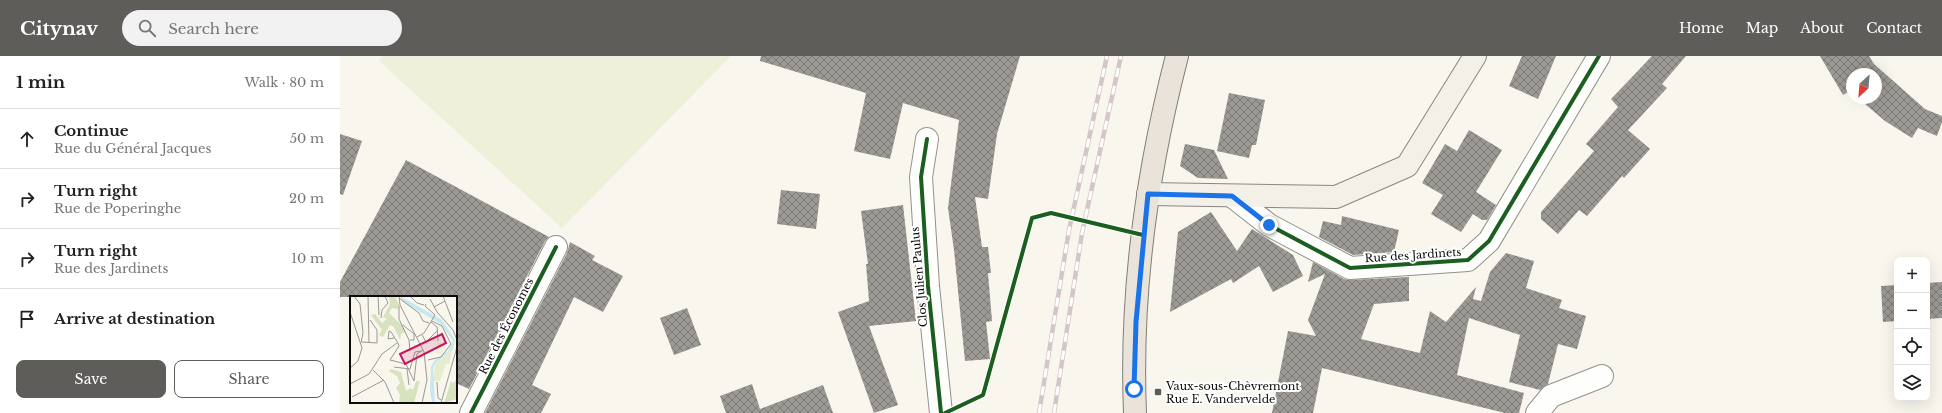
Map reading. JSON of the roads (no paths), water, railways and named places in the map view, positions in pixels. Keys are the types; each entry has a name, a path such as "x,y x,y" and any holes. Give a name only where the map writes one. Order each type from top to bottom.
{"main road":[{"path":"1135,413 1136,322 1148,194 1164,106 1178,56"}],"street":[{"path":"1148,194 1336,197 1408,166 1475,56"},
{"name":"Rue des Jardinets","path":"1232,196 1269,225 1350,268 1468,260 1489,241 1599,56"},
{"name":"Clos Julien Paulus","path":"927,139 921,177 928,286 941,413"},
{"name":"Rue des Économes","path":"471,413 556,247"},
{"path":"1536,413 1551,396 1602,376"}],"railway":[{"path":"1039,413 1069,230 1107,56"},
{"path":"1054,413 1082,233 1121,56"}],"place":[{"name":"Vaux-sous-Chèvremont Rue E. Vandervelde","path":"1158,392"}]}
